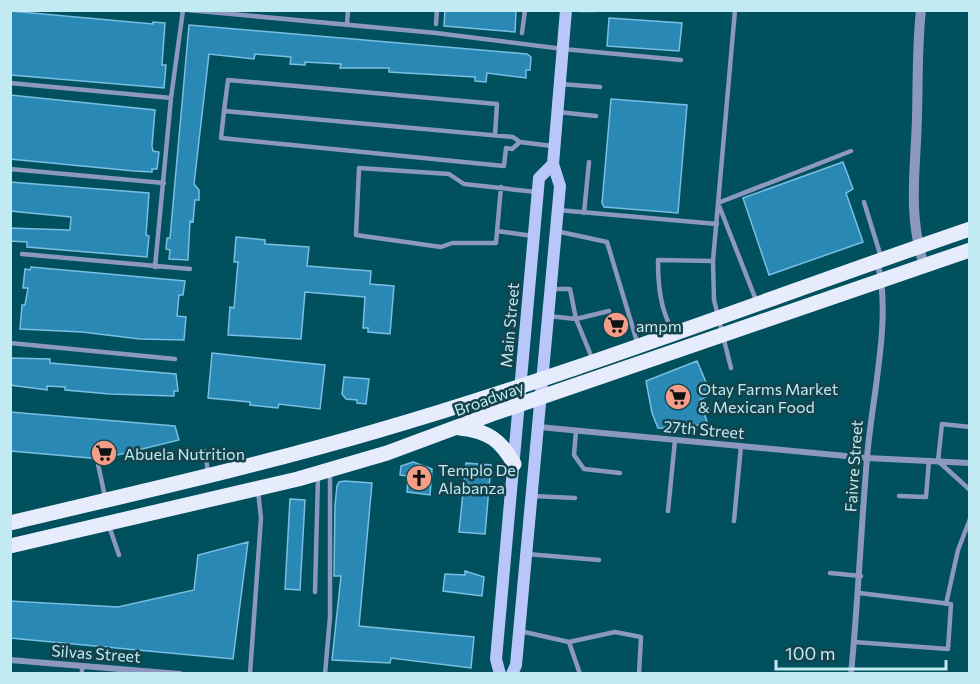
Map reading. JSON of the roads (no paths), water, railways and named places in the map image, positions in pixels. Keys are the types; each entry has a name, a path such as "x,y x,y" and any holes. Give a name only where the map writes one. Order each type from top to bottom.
{"main road":[{"name":"Main Street","path":"512,674 533,496 560,186 553,164 566,10"},
{"name":"Main Street","path":"500,674 496,659 537,192 539,178 553,164"},
{"name":"Broadway","path":"10,523 375,432 543,380 718,316 969,229"},
{"name":"Broadway","path":"10,546 324,472 415,444 519,405 542,399 969,250"},
{"path":"458,428 478,430 494,437 506,450 514,464"},
{"path":"106,500 108,523"}],"street":[{"path":"921,10 916,57 917,115 912,198 918,247 924,265"},
{"name":"Faivre Street","path":"851,674 861,576 867,458 884,300 880,260"},
{"name":"27th Street","path":"539,427 867,458 969,463"},
{"name":"Silvas Street","path":"10,660 82,670 180,674"}],"lane":[{"path":"155,267 171,98 183,10"},
{"path":"188,10 347,24 681,60"},
{"path":"347,24 348,10"},
{"path":"436,24 437,10"},
{"path":"522,33 525,10"},
{"path":"580,10 596,10"},
{"path":"731,368 721,336 714,300 713,261 735,10"},
{"path":"495,135 497,104 228,80 221,138 504,166 506,148 512,149 520,142"},
{"path":"10,83 171,98"},
{"path":"560,84 600,87"},
{"path":"224,111 495,135 513,137 520,142 555,146"},
{"path":"558,112 596,116"},
{"path":"718,203 850,152"},
{"path":"584,213 589,162"},
{"path":"501,187 496,243 453,243 441,247 356,235 359,168 449,174 464,184 501,187 537,192"},
{"path":"10,170 164,183"},
{"path":"864,202 880,260"},
{"path":"718,203 757,303"},
{"path":"558,210 717,224"},
{"path":"497,231 533,236"},
{"path":"556,231 607,242 638,345"},
{"path":"22,254 190,269"},
{"path":"674,332 666,320 658,285 658,260 713,261"},
{"path":"551,289 570,289 576,319 594,361"},
{"path":"548,316 576,319 609,311"},
{"path":"10,343 175,359"},
{"path":"969,426 942,424 938,461 969,490"},
{"path":"576,430 574,455 584,469 620,473"},
{"path":"668,511 675,440"},
{"path":"734,521 741,446"},
{"path":"206,451 209,475"},
{"path":"899,496 926,497 930,460"},
{"path":"98,464 106,500"},
{"path":"315,592 319,499 324,472"},
{"path":"324,472 330,617 325,674"},
{"path":"250,674 261,518 257,488"},
{"path":"533,496 575,498"},
{"path":"946,604 958,550 969,519"},
{"path":"108,523 119,555"},
{"path":"527,554 599,560"},
{"path":"830,573 861,576"},
{"path":"854,642 948,649 951,604 859,593"},
{"path":"519,630 569,642 615,632 641,637 639,674"},
{"path":"569,642 580,674"}],"place":[{"name":"ampm","path":"616,325"},
{"name":"Otay Farms Market & Mexican Food","path":"678,397"},
{"name":"Abuela Nutrition","path":"104,453"},
{"name":"Templo De Alabanza","path":"419,478"}]}
